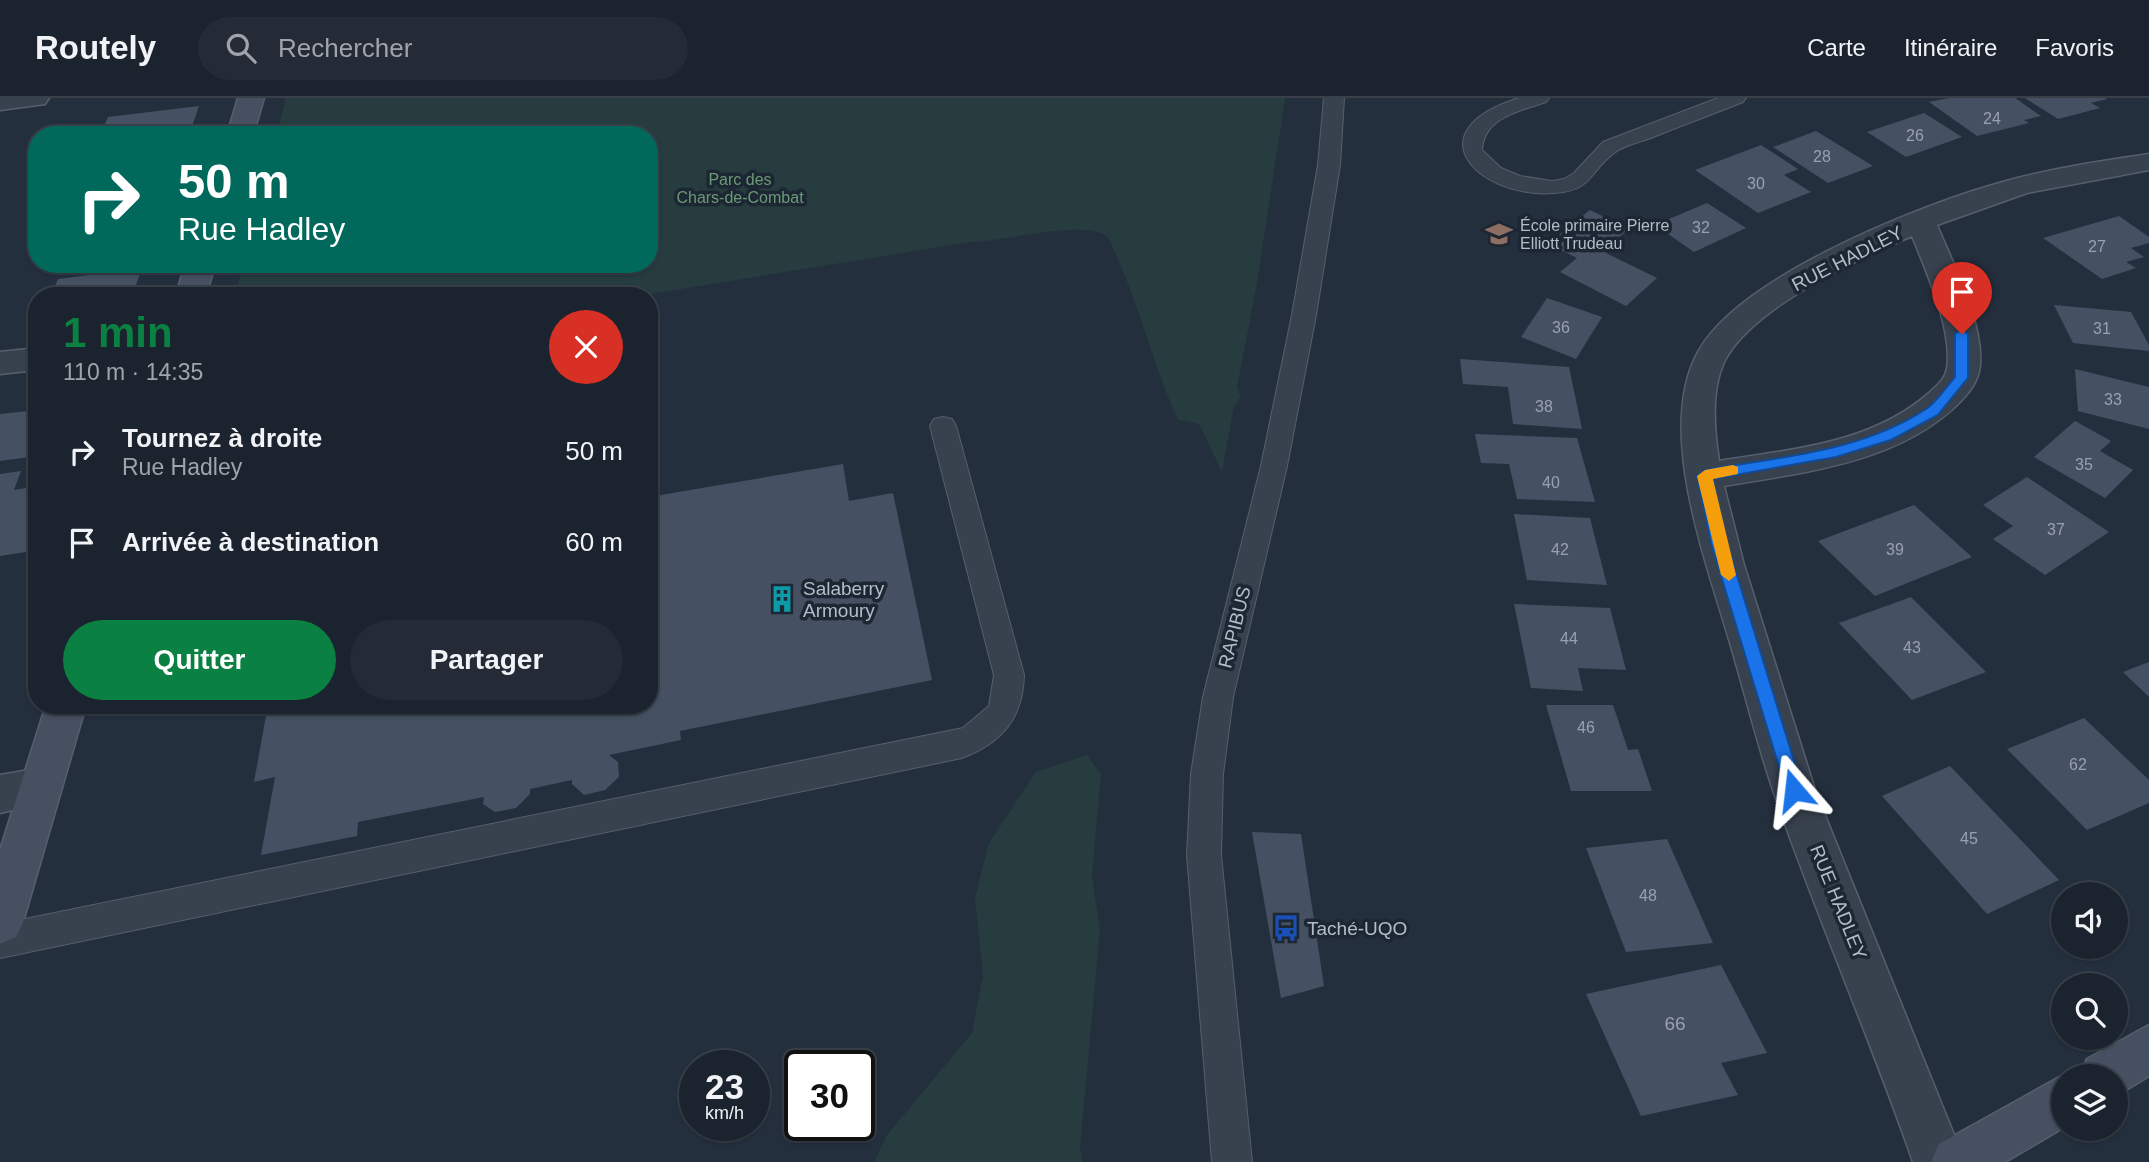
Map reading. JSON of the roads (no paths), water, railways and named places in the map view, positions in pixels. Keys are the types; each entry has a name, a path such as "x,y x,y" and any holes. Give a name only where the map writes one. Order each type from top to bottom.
{"main road":[{"path":"243,126 251,98"},
{"path":"0,922 63,714"},
{"path":"2124,1064 2149,1049"},
{"path":"1956,1162 2051,1107"}],"street":[{"name":"RUE HADLEY","path":"1939,1162 1911,1081 1794,790 1719,543 1705,476 1699,428 1701,385 1715,349 1742,319 1824,266 1920,222 1994,193 2046,179 2149,162"},
{"name":"RUE HADLEY","path":"1705,476 1836,452 1886,437 1933,411 1962,378 1962,334 1920,222"},
{"path":"0,363 28,360"},
{"path":"0,794 41,787"}],"lane":[{"name":"RAPIBUS","path":"1232,1162 1204,855 1207,774 1218,697 1274,466 1304,315 1329,165 1334,98"},
{"path":"1539,98 1493,116 1480,125 1473,139 1473,148 1490,171 1519,185 1560,187 1583,178 1598,154 1610,146 1737,98"},
{"path":"0,941 962,744 981,734 1004,716 1009,696 1009,675 943,426"}],"place":[{"name":"École primaire Pierre Elliott Trudeau","path":"1499,234"},
{"name":"Salaberry Armoury","path":"782,599"},
{"name":"Taché-UQO","path":"1286,928"}],"park label":[{"name":"Parc des Chars-de-Combat","path":"740,188"}]}
